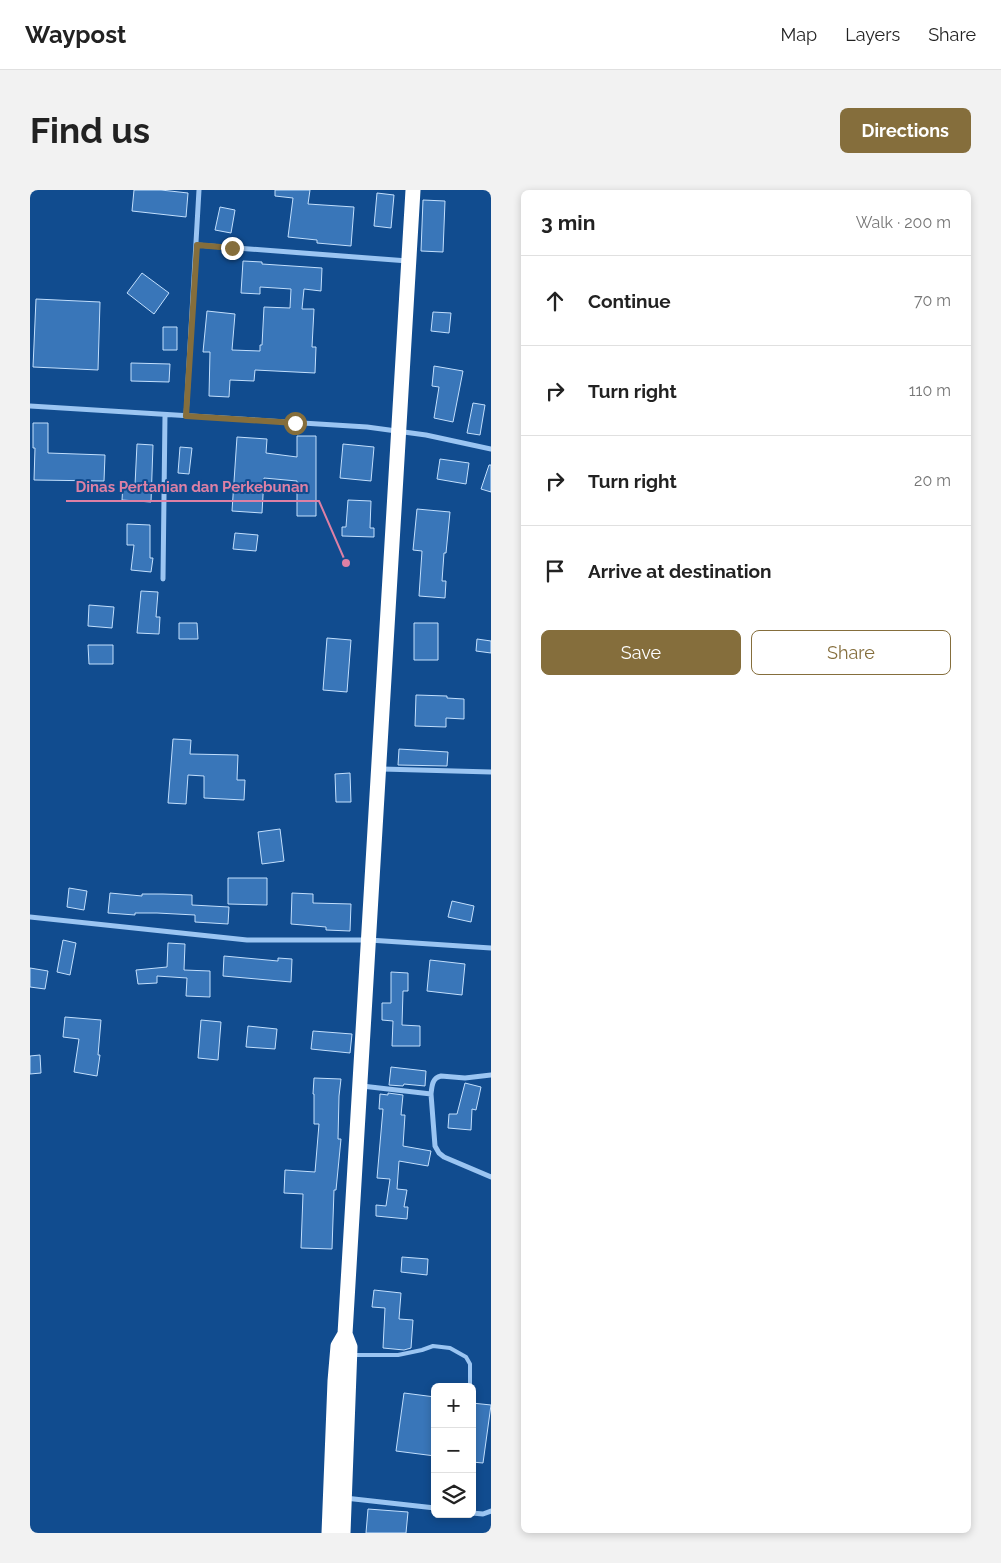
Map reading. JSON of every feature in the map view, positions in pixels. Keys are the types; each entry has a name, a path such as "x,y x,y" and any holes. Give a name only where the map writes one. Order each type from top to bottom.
{"highway":[{"path":"343,1533 350,1346 345,1334 413,195"},
{"path":"329,1533 335,1381 338,1346 345,1334"}],"street":[{"path":"186,416 199,190"},
{"path":"197,245 409,261"},
{"path":"30,406 368,427 491,449"},
{"path":"164,579 165,414"},
{"path":"378,769 491,772"},
{"path":"30,917 247,940 369,940 491,948"},
{"path":"491,1075 465,1078 437,1077 433,1080 431,1094 435,1146 439,1153 444,1157 491,1177"},
{"path":"359,1086 431,1094"},
{"path":"344,1498 431,1508"},
{"path":"476,1513 483,1514 491,1511"}],"lane":[{"path":"349,1355 398,1355 433,1346 450,1348 466,1357 470,1364 470,1383"}],"building":[{"path":"134,190 188,193 186,217 132,211"},
{"path":"275,190 310,190 308,204 354,207 351,246 317,243 317,240 288,237 293,198 275,196"},
{"path":"377,193 394,195 391,228 374,226"},
{"path":"423,200 445,201 443,252 421,251"},
{"path":"220,207 235,210 231,233 215,230"},
{"path":"243,261 322,268 321,291 304,289 302,309 314,309 312,347 316,347 315,373 255,370 254,381 230,380 229,397 209,396 210,352 203,352 207,311 235,314 232,350 260,351 264,307 290,308 291,289 260,287 260,294 241,293"},
{"path":"142,273 169,293 154,314 127,293"},
{"path":"36,299 100,302 98,370 33,367"},
{"path":"433,312 451,313 449,333 431,331"},
{"path":"163,327 177,327 177,350 163,350"},
{"path":"131,363 170,364 169,382 131,381"},
{"path":"434,366 463,371 453,422 434,418 439,387 432,386"},
{"path":"473,403 485,405 480,435 467,433"},
{"path":"33,423 48,423 48,453 105,455 104,481 34,480 35,448 33,448"},
{"path":"297,436 316,436 316,516 297,516 297,481 264,478 262,513 232,511 237,437 267,439 266,453 297,457"},
{"path":"137,444 153,445 151,502 122,500 123,484 135,485"},
{"path":"343,444 374,447 371,481 340,478"},
{"path":"180,447 192,448 189,474 178,473"},
{"path":"440,459 469,463 466,484 437,479"},
{"path":"489,465 491,465 491,492 481,489"},
{"path":"348,500 371,501 370,528 374,528 374,537 342,536 342,527 346,527"},
{"path":"417,509 450,512 442,581 446,581 445,598 419,596 422,551 413,550"},
{"path":"127,524 150,525 150,558 153,558 151,572 131,570 134,545 127,545"},
{"path":"235,533 258,535 256,551 233,549"},
{"path":"141,591 158,592 156,617 160,617 159,634 137,633"},
{"path":"89,605 114,607 112,628 88,626"},
{"path":"179,623 197,623 198,639 179,639"},
{"path":"414,623 438,623 438,660 414,660"},
{"path":"327,638 351,640 347,692 323,690"},
{"path":"477,639 491,641 491,653 476,651"},
{"path":"88,645 113,645 113,664 89,664"},
{"path":"416,695 447,696 447,698 464,699 464,719 446,718 446,727 415,726"},
{"path":"173,739 191,740 190,754 238,755 237,780 245,780 244,800 204,798 204,776 188,775 186,804 168,803"},
{"path":"399,749 448,752 447,766 398,765"},
{"path":"350,773 351,802 336,802 335,774"},
{"path":"280,829 284,861 262,864 258,832"},
{"path":"228,878 267,878 267,905 228,904"},
{"path":"69,888 87,891 84,910 67,907"},
{"path":"110,893 142,896 142,894 192,895 192,905 229,907 228,924 195,922 195,915 108,913"},
{"path":"292,893 313,894 313,903 351,904 350,931 326,930 326,927 291,924"},
{"path":"452,901 474,906 471,922 448,917"},
{"path":"63,940 76,943 70,975 57,972"},
{"path":"168,943 185,944 184,970 210,971 210,997 186,996 187,978 157,976 157,983 138,984 136,970 167,967"},
{"path":"224,956 278,961 278,958 292,959 291,982 223,976"},
{"path":"430,960 465,964 462,995 427,991"},
{"path":"30,968 48,971 45,989 30,987"},
{"path":"391,972 408,973 408,991 403,991 402,1025 420,1026 420,1046 392,1046 393,1021 382,1020 382,1003 391,1003"},
{"path":"65,1017 101,1020 97,1076 74,1072 79,1039 63,1037"},
{"path":"201,1020 221,1022 218,1060 198,1058"},
{"path":"248,1026 277,1029 275,1049 246,1047"},
{"path":"313,1031 352,1034 350,1053 311,1049"},
{"path":"40,1055 41,1073 30,1074 30,1056"},
{"path":"391,1067 426,1071 425,1086 389,1085"},
{"path":"314,1078 341,1079 338,1139 341,1139 336,1190 334,1190 332,1249 301,1248 303,1194 284,1193 285,1170 315,1172 319,1124 314,1124"},
{"path":"465,1083 481,1087 476,1110 472,1109 471,1130 448,1128 449,1114 457,1114"},
{"path":"388,1093 403,1095 401,1115 405,1115 403,1146 431,1151 428,1166 399,1161 397,1189 407,1190 404,1207 408,1207 407,1219 376,1216 376,1205 386,1206 390,1179 377,1178 383,1109 379,1109 380,1094 388,1095"},
{"path":"402,1257 428,1259 427,1275 401,1272"},
{"path":"374,1290 401,1293 399,1319 413,1320 411,1348 404,1350 383,1348 385,1308 372,1307"},
{"path":"404,1393 431,1396 431,1455 396,1451"},
{"path":"476,1403 491,1405 483,1463 476,1462"},
{"path":"368,1509 408,1512 406,1533 366,1533"}],"place":[{"name":"Dinas Pertanian dan Perkebunan","path":"346,563"}],"route":[{"path":"232,248 197,245 186,416 295,423"}]}
